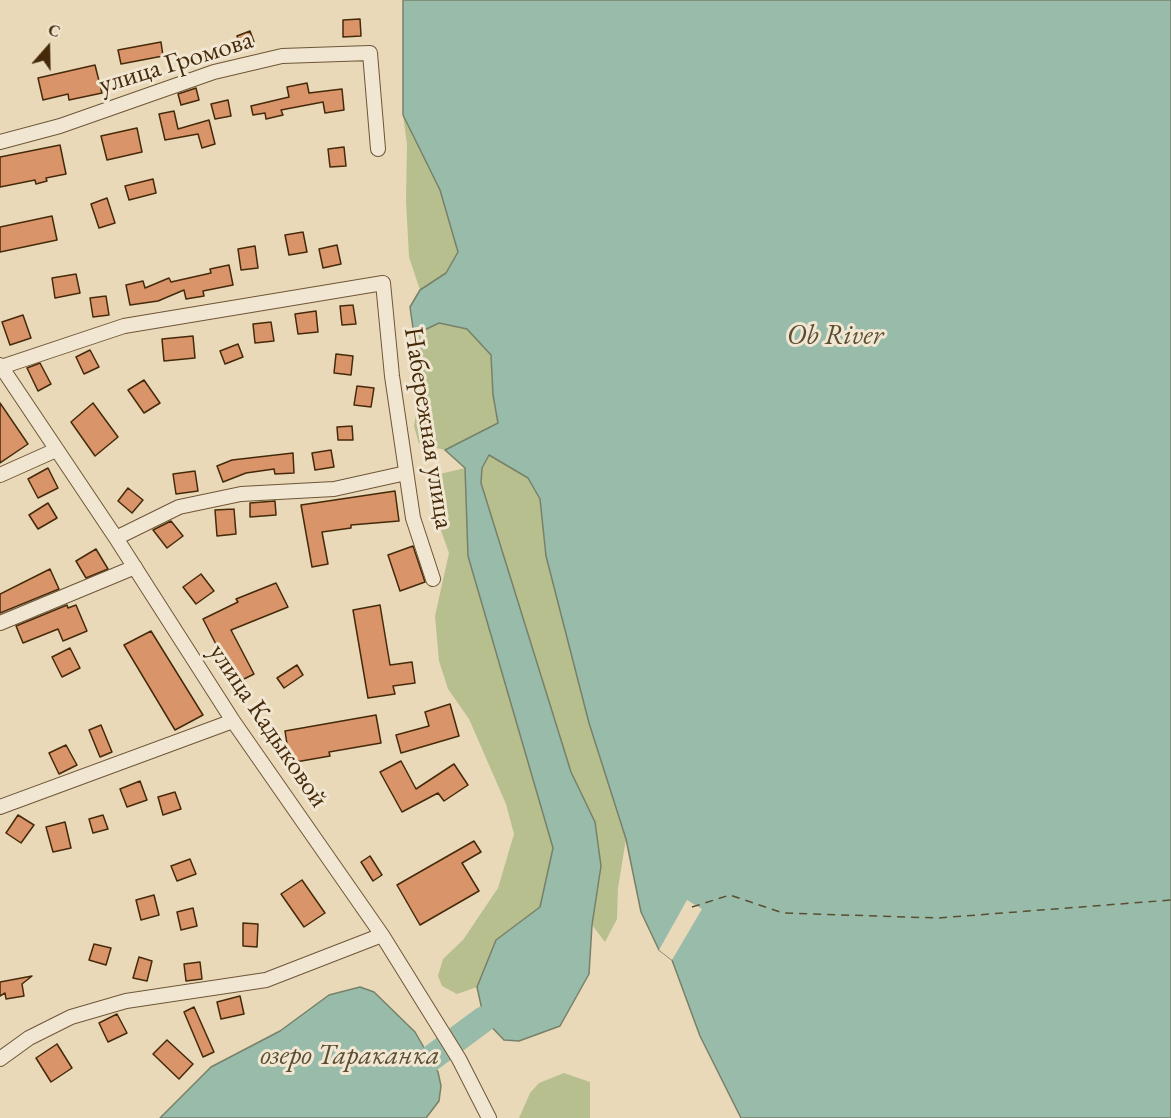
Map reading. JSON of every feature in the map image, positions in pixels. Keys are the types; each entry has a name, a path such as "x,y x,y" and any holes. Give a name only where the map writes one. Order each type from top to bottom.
{"street":[{"name":"улица Громова","path":"0,142 60,126 214,72 282,56 370,53 378,149"},
{"name":"Набережная улица","path":"0,366 124,326 383,283 392,376 413,518 433,579"},
{"name":"улица Кадыковой","path":"0,366 116,538 233,721 382,935 459,1059 489,1118"},
{"path":"0,475 56,450"},
{"path":"116,538 179,507 241,494 334,489 406,473"},
{"path":"0,623 135,567"},
{"path":"0,807 233,721"},
{"path":"0,1059 29,1038 71,1017 126,1001 266,980 382,935"}],"shaded area":[{"path":"403,115 440,190 458,252 446,273 420,290 409,257 406,200 407,144"},
{"path":"439,323 467,329 491,355 493,395 498,423 445,450 419,444 414,426 419,397 414,335"},
{"path":"489,454 528,478 540,500 546,556 589,723 626,839 618,888 617,919 605,942 592,925 601,866 595,822 571,772 481,483 482,468"},
{"path":"465,468 468,556 553,848 540,907 496,940 477,987 457,994 442,986 438,976 443,959 463,940 498,888 514,834 506,804 469,719 448,689 439,661 435,616 449,553 434,511 440,474"},
{"path":"564,1073 590,1082 590,1118 519,1118 530,1093 539,1083"}],"water":[{"name":"Ob River","path":"403,0 1171,0 1171,1118 741,1118 700,1036 672,960 659,950 641,912 626,839 589,723 546,556 540,499 528,478 489,455 482,468 481,483 571,772 595,822 601,866 592,925 589,974 560,1026 519,1041 504,1040 484,1019 477,987 496,940 540,907 553,848 468,556 465,468 445,450 498,423 493,395 491,355 467,329 439,323 414,335 410,307 420,290 446,273 458,252 440,190 403,115"},
{"name":"озеро Тараканка","path":"360,987 374,992 415,1032 438,1072 441,1086 439,1101 426,1118 160,1118 211,1067 280,1031 329,995"}],"pier":[{"path":"687,900 702,909 672,960 659,950"}],"building":[{"path":"360,19 361,36 343,37 343,20"},
{"path":"250,31 254,42 241,47 237,36"},
{"path":"161,42 163,56 121,64 118,50"},
{"path":"95,65 102,93 69,100 68,94 43,100 38,78"},
{"path":"307,83 309,93 342,89 344,110 325,113 323,102 281,110 283,115 266,119 265,113 253,115 251,106 289,97 287,87"},
{"path":"196,88 199,100 181,105 178,94"},
{"path":"228,100 231,116 215,119 211,104"},
{"path":"174,111 178,129 209,120 215,144 202,148 198,134 165,140 159,114"},
{"path":"137,128 142,152 107,160 101,136"},
{"path":"60,145 66,174 46,178 47,181 36,184 35,180 0,187 0,157"},
{"path":"344,147 346,166 330,167 328,149"},
{"path":"153,179 156,193 129,200 125,186"},
{"path":"107,198 115,223 99,228 91,204"},
{"path":"52,216 57,240 0,252 0,227"},
{"path":"303,232 307,252 289,255 285,235"},
{"path":"337,245 341,264 323,268 319,249"},
{"path":"255,246 258,268 241,270 238,249"},
{"path":"229,265 233,285 203,291 204,296 186,299 184,290 158,301 130,305 126,285 143,281 145,288 169,278 171,282 211,273 210,269"},
{"path":"76,274 80,293 55,298 52,278"},
{"path":"106,296 109,315 93,317 90,298"},
{"path":"353,305 356,324 342,325 340,306"},
{"path":"316,311 318,332 298,334 295,314"},
{"path":"23,315 31,338 10,345 2,322"},
{"path":"271,322 274,341 255,343 253,324"},
{"path":"193,336 195,358 164,361 162,339"},
{"path":"238,344 243,357 225,364 220,351"},
{"path":"90,350 99,367 84,374 76,357"},
{"path":"336,354 353,356 351,375 334,373"},
{"path":"40,363 51,384 38,391 27,368"},
{"path":"144,380 160,403 144,413 128,390"},
{"path":"357,386 374,388 371,407 354,405"},
{"path":"0,403 28,444 0,463"},
{"path":"93,403 118,437 95,456 71,422"},
{"path":"352,426 353,440 338,440 337,427"},
{"path":"331,450 334,467 315,470 312,453"},
{"path":"293,453 294,473 275,474 274,469 246,473 223,482 217,466 232,460"},
{"path":"48,468 58,488 38,498 28,479"},
{"path":"195,471 198,491 176,494 173,474"},
{"path":"128,488 143,500 132,513 118,501"},
{"path":"395,491 399,521 351,525 351,528 322,532 328,564 312,567 301,505"},
{"path":"275,501 276,515 250,517 250,503"},
{"path":"48,503 57,518 38,529 29,515"},
{"path":"234,509 236,534 217,536 215,510"},
{"path":"171,521 183,536 167,548 153,530"},
{"path":"413,546 425,582 400,591 388,555"},
{"path":"96,549 108,569 86,578 76,561"},
{"path":"50,569 59,589 0,613 0,594"},
{"path":"201,574 214,591 196,604 183,587"},
{"path":"276,583 288,607 231,630 254,674 236,683 203,619 238,602 236,599"},
{"path":"67,605 68,608 76,605 87,631 63,641 58,629 23,643 16,626"},
{"path":"380,605 390,665 412,662 415,683 393,686 395,694 368,698 353,610"},
{"path":"151,631 203,715 175,730 124,645"},
{"path":"70,648 80,668 62,677 52,657"},
{"path":"297,665 303,675 284,688 277,678"},
{"path":"450,704 459,736 401,753 396,735 429,726 425,712"},
{"path":"376,715 381,743 329,752 330,756 290,763 285,731"},
{"path":"101,725 112,752 100,757 89,730"},
{"path":"66,745 77,765 59,774 49,753"},
{"path":"401,761 416,789 454,764 468,785 444,801 438,793 402,812 380,772"},
{"path":"140,781 147,800 127,807 120,789"},
{"path":"175,792 181,809 163,815 158,797"},
{"path":"18,815 34,825 21,843 6,833"},
{"path":"103,815 108,829 93,833 89,819"},
{"path":"65,822 71,848 53,852 46,827"},
{"path":"474,841 481,852 462,863 479,891 420,925 397,885"},
{"path":"370,856 382,875 373,881 361,862"},
{"path":"190,859 196,874 177,881 171,866"},
{"path":"302,880 325,913 304,927 281,894"},
{"path":"154,895 159,915 141,920 136,900"},
{"path":"193,908 197,926 181,930 177,912"},
{"path":"243,923 258,924 257,947 243,946"},
{"path":"94,944 111,948 106,965 89,960"},
{"path":"139,957 152,961 147,981 133,978"},
{"path":"200,962 202,979 186,981 184,964"},
{"path":"32,976 22,984 24,996 6,999 5,993 0,996 0,982"},
{"path":"240,996 244,1014 221,1019 217,1002"},
{"path":"194,1007 214,1052 203,1057 184,1012"},
{"path":"117,1014 127,1033 108,1042 99,1023"},
{"path":"167,1040 193,1064 179,1079 153,1054"},
{"path":"57,1044 72,1068 51,1082 36,1058"}],"waterway":[{"path":"430,1059 484,1019"}],"ferry route":[{"path":"692,907 730,895 783,913 938,918 1171,900"}]}
